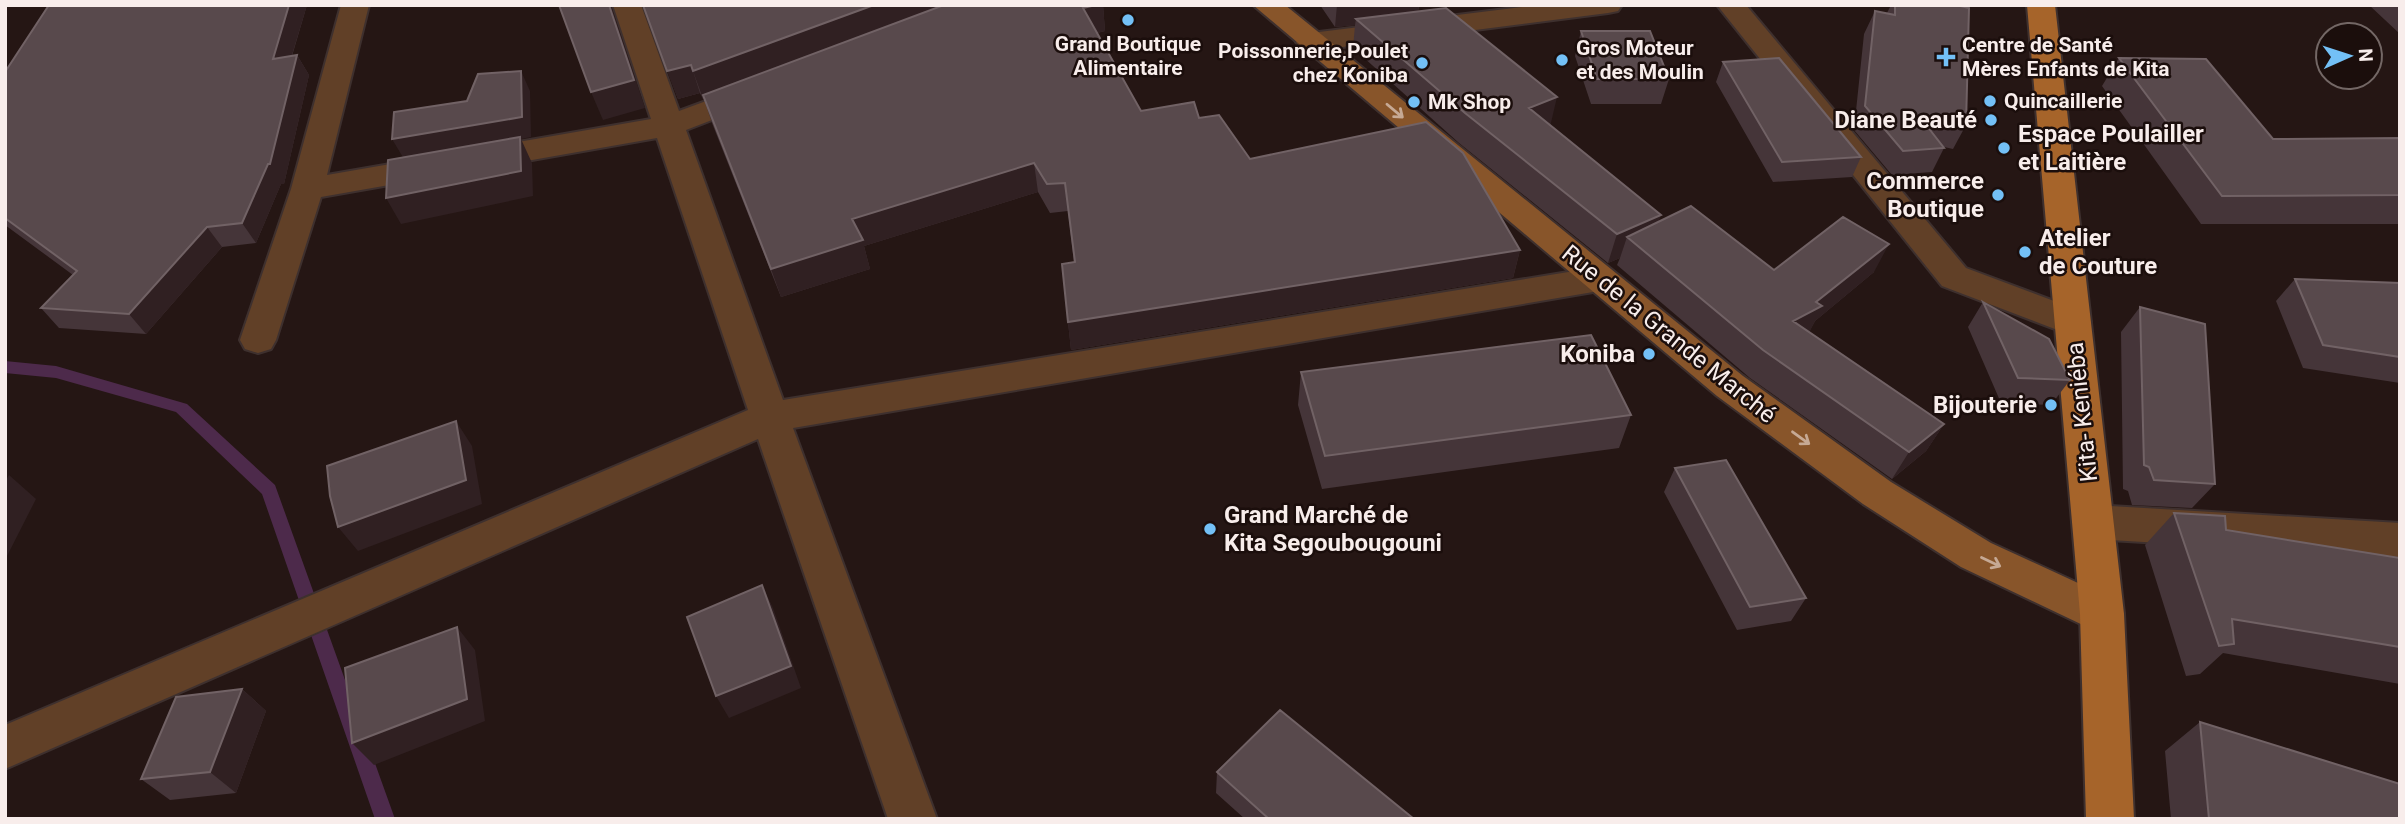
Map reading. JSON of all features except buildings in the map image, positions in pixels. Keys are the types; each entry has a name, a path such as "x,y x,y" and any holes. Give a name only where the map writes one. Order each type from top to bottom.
{"main road":[{"name":"Rue de la Grande Marché","path":"1267,5 1730,386 1877,493 1976,555 2102,614"},
{"name":"Kita- Keniéba","path":"2041,5 2102,614 2110,819"}],"street":[{"path":"258,340 307,189 355,5"},
{"path":"627,5 769,417 914,819"},
{"path":"1311,42 1608,5"},
{"path":"1731,5 1954,277 2073,321"},
{"path":"307,189 669,126 784,82"},
{"path":"5,747 769,417 1599,279"},
{"path":"2093,522 2400,540"}],"waterway":[{"path":"5,367 56,372 181,408 269,490 385,819"}],"place":[{"name":"Grand Boutique Alimentaire","path":"1128,20"},
{"name":"Centre de Santé Mères Enfants de Kita","path":"1946,57"},
{"name":"Gros Moteur et des Moulin","path":"1562,60"},
{"name":"Poissonnerie,Poulet chez Koniba","path":"1422,63"},
{"name":"Quincaillerie","path":"1990,101"},
{"name":"Mk Shop","path":"1414,102"},
{"name":"Diane Beauté","path":"1991,120"},
{"name":"Espace Poulailler et Laitière","path":"2004,148"},
{"name":"Commerce Boutique","path":"1998,195"},
{"name":"Atelier de Couture","path":"2025,252"},
{"name":"Koniba","path":"1649,354"},
{"name":"Bijouterie","path":"2051,405"},
{"name":"Grand Marché de Kita Segoubougouni","path":"1210,529"}]}
